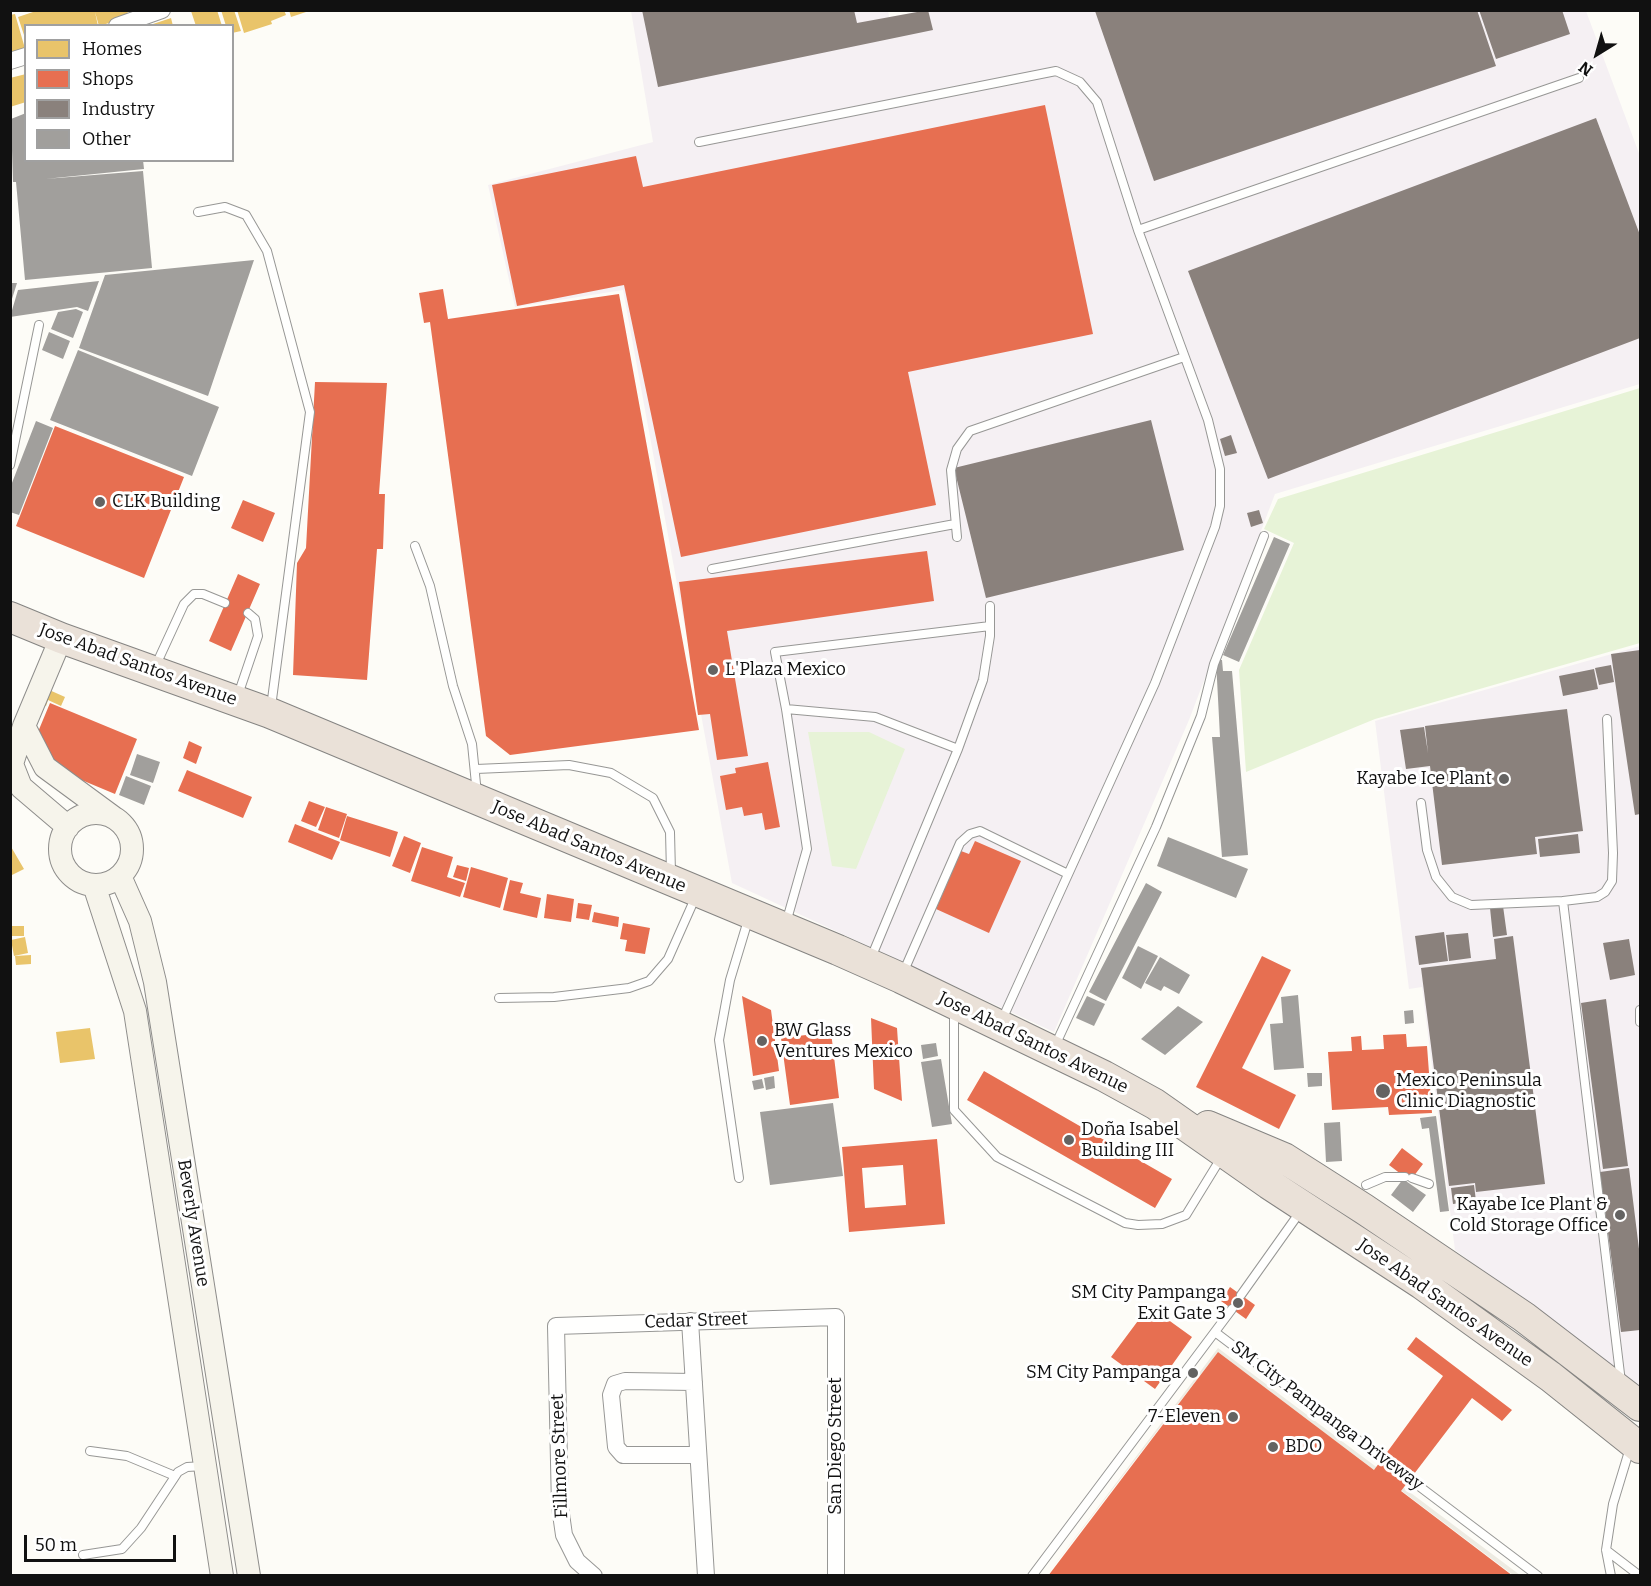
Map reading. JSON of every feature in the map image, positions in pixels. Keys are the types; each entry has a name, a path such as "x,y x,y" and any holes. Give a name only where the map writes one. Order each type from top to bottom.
{"highway":[{"name":"Jose Abad Santos Avenue","path":"12,622 270,713 784,928 901,978 1053,1051 1155,1104 1284,1158 1490,1293 1631,1398"},
{"name":"Jose Abad Santos Avenue","path":"1155,1104 1472,1319 1636,1445"},
{"path":"1472,1319 1490,1293"}],"street":[{"path":"123,24 162,10"},
{"path":"61,638 24,726 12,764 21,787 68,827"},
{"path":"24,726 45,767 117,820 130,837 132,848 127,868 120,876 103,884 94,885 83,882 66,868 60,848 68,827 85,815 96,813 117,820"},
{"name":"Beverly Avenue","path":"120,876 140,921 155,982 249,1575"},
{"name":"Beverly Avenue","path":"94,885 135,1011 222,1575"},
{"name":"Cedar Street","path":"556,1326 836,1317"},
{"name":"San Diego Street","path":"836,1317 836,1575"},
{"path":"690,1321 706,1575"},
{"name":"Fillmore Street","path":"556,1326 564,1535 577,1561 594,1575"},
{"path":"694,1382 625,1381 615,1384 611,1395 616,1447 623,1455 697,1455"}],"lane":[{"path":"699,142 1056,71 1080,82 1097,102 1138,230 1208,420 1220,470 1220,506 1215,527 1155,683 1000,1025"},
{"path":"1138,230 1579,78"},
{"path":"198,212 225,207 246,215 267,251 310,412 270,713"},
{"path":"10,465 39,325"},
{"path":"957,537 951,470 957,449 970,431 1184,357"},
{"path":"712,569 955,524"},
{"path":"1053,1051 1156,827 1201,716 1215,664 1264,536"},
{"path":"415,546 430,586 476,769 478,801"},
{"path":"153,671 184,604 194,594 203,594 225,603"},
{"path":"869,964 958,749 982,680 990,626 990,606"},
{"path":"236,701 258,636 255,619 248,612"},
{"path":"784,928 807,849 775,652 990,626"},
{"path":"786,709 876,717 958,749"},
{"path":"1421,803 1427,850 1436,877 1452,897 1471,905 1563,902 1597,897 1605,892 1612,881 1613,853 1607,719"},
{"path":"476,769 569,765 611,773 652,798 670,832 684,888 668,959 649,981 629,988 607,991 554,997 499,998"},
{"path":"901,978 960,843 970,834 980,831 1068,874"},
{"path":"1563,902 1631,1398"},
{"path":"739,1178 719,1040 730,980 750,914"},
{"path":"954,1004 954,1110 997,1157 1125,1223 1155,1225 1186,1215 1225,1153"},
{"path":"1641,1010 1641,1022"},
{"path":"1366,1185 1385,1177 1408,1178 1429,1184"},
{"path":"1241,1295 1304,1206"},
{"path":"1215,1332 1232,1309"},
{"name":"SM City Pampanga Driveway","path":"1032,1575 1215,1332 1538,1575"},
{"path":"1611,1575 1606,1550 1613,1504 1636,1445"},
{"path":"90,1451 127,1456 175,1476"},
{"path":"83,1555 122,1549 141,1528 175,1476 187,1467 204,1466"},
{"path":"1606,1550 1640,1575"}],"shaded area":[{"path":"888,10 889,17 926,10 1586,11 1640,156 1640,384 1275,494 1189,720 1054,1032 732,883 623,290 515,307 488,185 653,142 631,11"},
{"path":"1640,646 1640,1388 1455,1250 1422,987 1409,989 1375,721"},
{"path":"1218,1348 1520,1575 1513,1575 1218,1352 1046,1576"}],"green space":[{"path":"1640,388 1640,643 1375,719 1246,772 1239,670 1294,543 1264,529 1278,499"},
{"path":"808,732 869,732 905,749 856,869 832,866"}],"building: Homes":[{"path":"39,10 127,10 129,17 98,24 95,12 98,24 24,24 24,35 18,17"},
{"path":"217,10 221,24 195,24 191,11"},
{"path":"221,10 234,10 241,31 234,33 234,24 225,24"},
{"path":"237,10 284,10 286,15 271,21 272,24 244,33"},
{"path":"289,10 309,10 309,11 291,17"},
{"path":"15,14 24,53 10,57 10,15"},
{"path":"171,18 172,24 153,24"},
{"path":"24,74 24,103 10,107 10,78"},
{"path":"47,689 65,697 61,706 48,700 46,706 40,704"},
{"path":"10,845 24,869 10,876"},
{"path":"10,926 24,926 24,936 10,936"},
{"path":"25,937 28,953 14,956 11,940"},
{"path":"31,955 31,964 16,965 15,956"},
{"path":"90,1028 95,1059 60,1063 56,1032"}],"building: Shops":[{"path":"1045,105 1093,334 908,372 936,505 681,557 624,285 517,306 492,185 636,156 643,187"},
{"path":"443,289 448,319 619,294 699,730 510,755 486,736 430,322 424,323 419,293"},
{"path":"315,382 387,383 379,494 385,494 383,549 377,549 367,680 293,675 297,563 306,548"},
{"name":"CLK Building","path":"55,426 184,477 144,578 16,526"},
{"path":"243,500 275,513 263,542 231,528"},
{"name":"L'Plaza Mexico","path":"927,551 934,601 727,631 748,756 717,760 710,714 698,715 679,582"},
{"path":"238,574 260,584 231,651 209,641"},
{"path":"50,703 137,739 115,794 48,766 33,744"},
{"path":"189,741 202,747 196,764 183,758"},
{"path":"768,762 780,827 765,830 762,813 744,816 742,807 726,810 720,776 736,773 735,768"},
{"path":"187,770 252,797 243,818 178,791"},
{"path":"309,801 325,807 316,827 301,821"},
{"path":"326,807 347,814 339,838 318,830"},
{"path":"347,816 398,832 390,857 340,840"},
{"path":"295,824 340,842 332,860 288,842"},
{"path":"404,836 421,843 410,873 392,866"},
{"path":"975,841 1021,861 989,933 936,909 961,851 969,854"},
{"path":"422,847 453,857 447,877 465,883 460,897 411,881"},
{"path":"457,865 469,868 466,881 453,877"},
{"path":"471,867 508,878 500,908 463,897"},
{"path":"510,880 523,883 520,893 541,898 537,918 503,910"},
{"path":"547,894 574,899 571,922 544,918"},
{"path":"578,903 592,905 589,920 576,918"},
{"path":"594,912 619,917 618,927 592,922"},
{"path":"623,923 650,928 645,954 625,951 627,940 620,939"},
{"path":"1262,956 1291,970 1242,1068 1296,1095 1279,1129 1196,1087"},
{"name":"BW Glass Ventures Mexico","path":"742,996 771,1010 779,1071 753,1076"},
{"path":"871,1018 897,1028 902,1101 874,1089"},
{"path":"831,1032 839,1098 790,1105 781,1038"},
{"path":"1406,1034 1407,1047 1427,1046 1432,1113 1389,1115 1388,1107 1332,1110 1328,1052 1352,1051 1351,1037 1361,1036 1362,1050 1384,1049 1383,1035"},
{"name":"Doña Isabel Building III","path":"984,1071 1172,1179 1155,1208 967,1100"},
{"path":"937,1139 945,1224 849,1232 842,1147","holes":["903,1165 906,1205 865,1208 862,1168"]},
{"path":"1402,1148 1423,1164 1410,1181 1389,1165"},
{"name":"SM City Pampanga Exit Gate 3","path":"1230,1287 1255,1305 1246,1319 1221,1301"},
{"path":"1149,1306 1192,1337 1155,1389 1111,1357"},
{"path":"1416,1337 1512,1410 1502,1421 1472,1398 1401,1491 1513,1576 1048,1576 1218,1352 1374,1470 1443,1376 1407,1349"}],"building: Industry":[{"path":"642,10 854,10 857,23 928,10 933,30 658,87"},
{"path":"1477,10 1496,66 1154,181 1095,11"},
{"path":"1479,10 1562,10 1570,34 1496,59"},
{"path":"1596,118 1640,235 1640,338 1268,479 1188,271"},
{"path":"1151,420 1184,550 986,598 954,468"},
{"path":"1231,435 1237,453 1225,456 1220,439"},
{"path":"1259,510 1263,523 1251,527 1247,513"},
{"path":"1640,650 1640,814 1635,815 1611,654"},
{"path":"1611,665 1614,682 1599,685 1595,668"},
{"path":"1594,669 1598,689 1563,696 1559,676"},
{"name":"Kayabe Ice Plant","path":"1567,709 1583,831 1535,837 1537,854 1442,865 1430,766 1406,769 1400,730 1424,727 1428,753 1425,726"},
{"path":"1578,834 1580,853 1540,857 1538,839"},
{"path":"1503,906 1507,935 1493,937 1490,908"},
{"path":"1444,932 1448,961 1419,965 1415,936"},
{"path":"1468,933 1471,958 1449,961 1446,935"},
{"path":"1513,936 1545,1184 1476,1192 1475,1183 1449,1186 1421,968 1496,959 1494,939"},
{"path":"1629,939 1635,975 1610,980 1603,943"},
{"path":"1606,999 1628,1166 1603,1169 1581,1003"},
{"name":"Kayabe Ice Plant & Cold Storage Office","path":"1629,1168 1640,1257 1640,1330 1621,1332 1600,1172"},
{"path":"1474,1185 1476,1201 1453,1204 1451,1188"}],"building: Other":[{"path":"24,114 24,162 143,162 144,169 45,179 143,171 152,268 25,280 16,182 13,182 11,119"},
{"path":"254,260 208,396 79,348 105,275"},
{"path":"99,281 88,311 77,307 10,317 18,290"},
{"path":"10,283 17,283 11,302 10,302"},
{"path":"76,309 83,312 73,338 51,329 58,312"},
{"path":"49,332 70,341 63,359 42,350"},
{"path":"78,350 219,407 192,476 50,420"},
{"path":"36,421 53,428 19,515 10,512 10,488"},
{"path":"1274,537 1290,544 1239,662 1223,655"},
{"path":"1216,660 1222,660 1223,671 1232,671 1248,855 1222,857 1212,737 1220,737"},
{"path":"137,754 160,762 153,783 130,775"},
{"path":"126,776 151,786 144,805 119,795"},
{"path":"1168,837 1248,869 1236,898 1157,866"},
{"path":"1146,883 1162,892 1106,1001 1089,992"},
{"path":"1138,946 1158,956 1141,989 1122,978"},
{"path":"1160,957 1190,975 1179,994 1164,986 1161,991 1145,983"},
{"path":"1298,995 1304,1068 1274,1070 1270,1024 1283,1023 1281,997"},
{"path":"1087,996 1105,1004 1094,1026 1076,1018"},
{"path":"1178,1006 1203,1022 1165,1055 1141,1039"},
{"path":"1413,1010 1414,1023 1405,1024 1404,1011"},
{"path":"936,1043 938,1056 923,1059 921,1045"},
{"path":"941,1059 952,1124 932,1127 921,1062"},
{"path":"1307,1073 1322,1073 1322,1086 1308,1087"},
{"path":"774,1076 775,1088 766,1090 764,1078"},
{"path":"762,1079 764,1088 754,1090 752,1081"},
{"path":"833,1103 843,1176 770,1185 760,1112"},
{"path":"1436,1116 1449,1211 1440,1212 1429,1128 1422,1129 1420,1118"},
{"path":"1340,1122 1342,1161 1326,1162 1324,1123"},
{"path":"1403,1179 1426,1195 1413,1212 1391,1195"}],"place":[{"name":"CLK Building","path":"100,502"},
{"name":"L'Plaza Mexico","path":"713,670"},
{"name":"Kayabe Ice Plant","path":"1504,779"},
{"name":"BW Glass Ventures Mexico","path":"762,1041"},
{"name":"Mexico Peninsula Clinic Diagnostic","path":"1383,1091"},
{"name":"Doña Isabel Building III","path":"1069,1140"},
{"name":"Kayabe Ice Plant & Cold Storage Office","path":"1620,1215"},
{"name":"SM City Pampanga Exit Gate 3","path":"1238,1303"},
{"name":"SM City Pampanga","path":"1193,1373"},
{"name":"7-Eleven","path":"1233,1417"},
{"name":"BDO","path":"1273,1447"}]}
